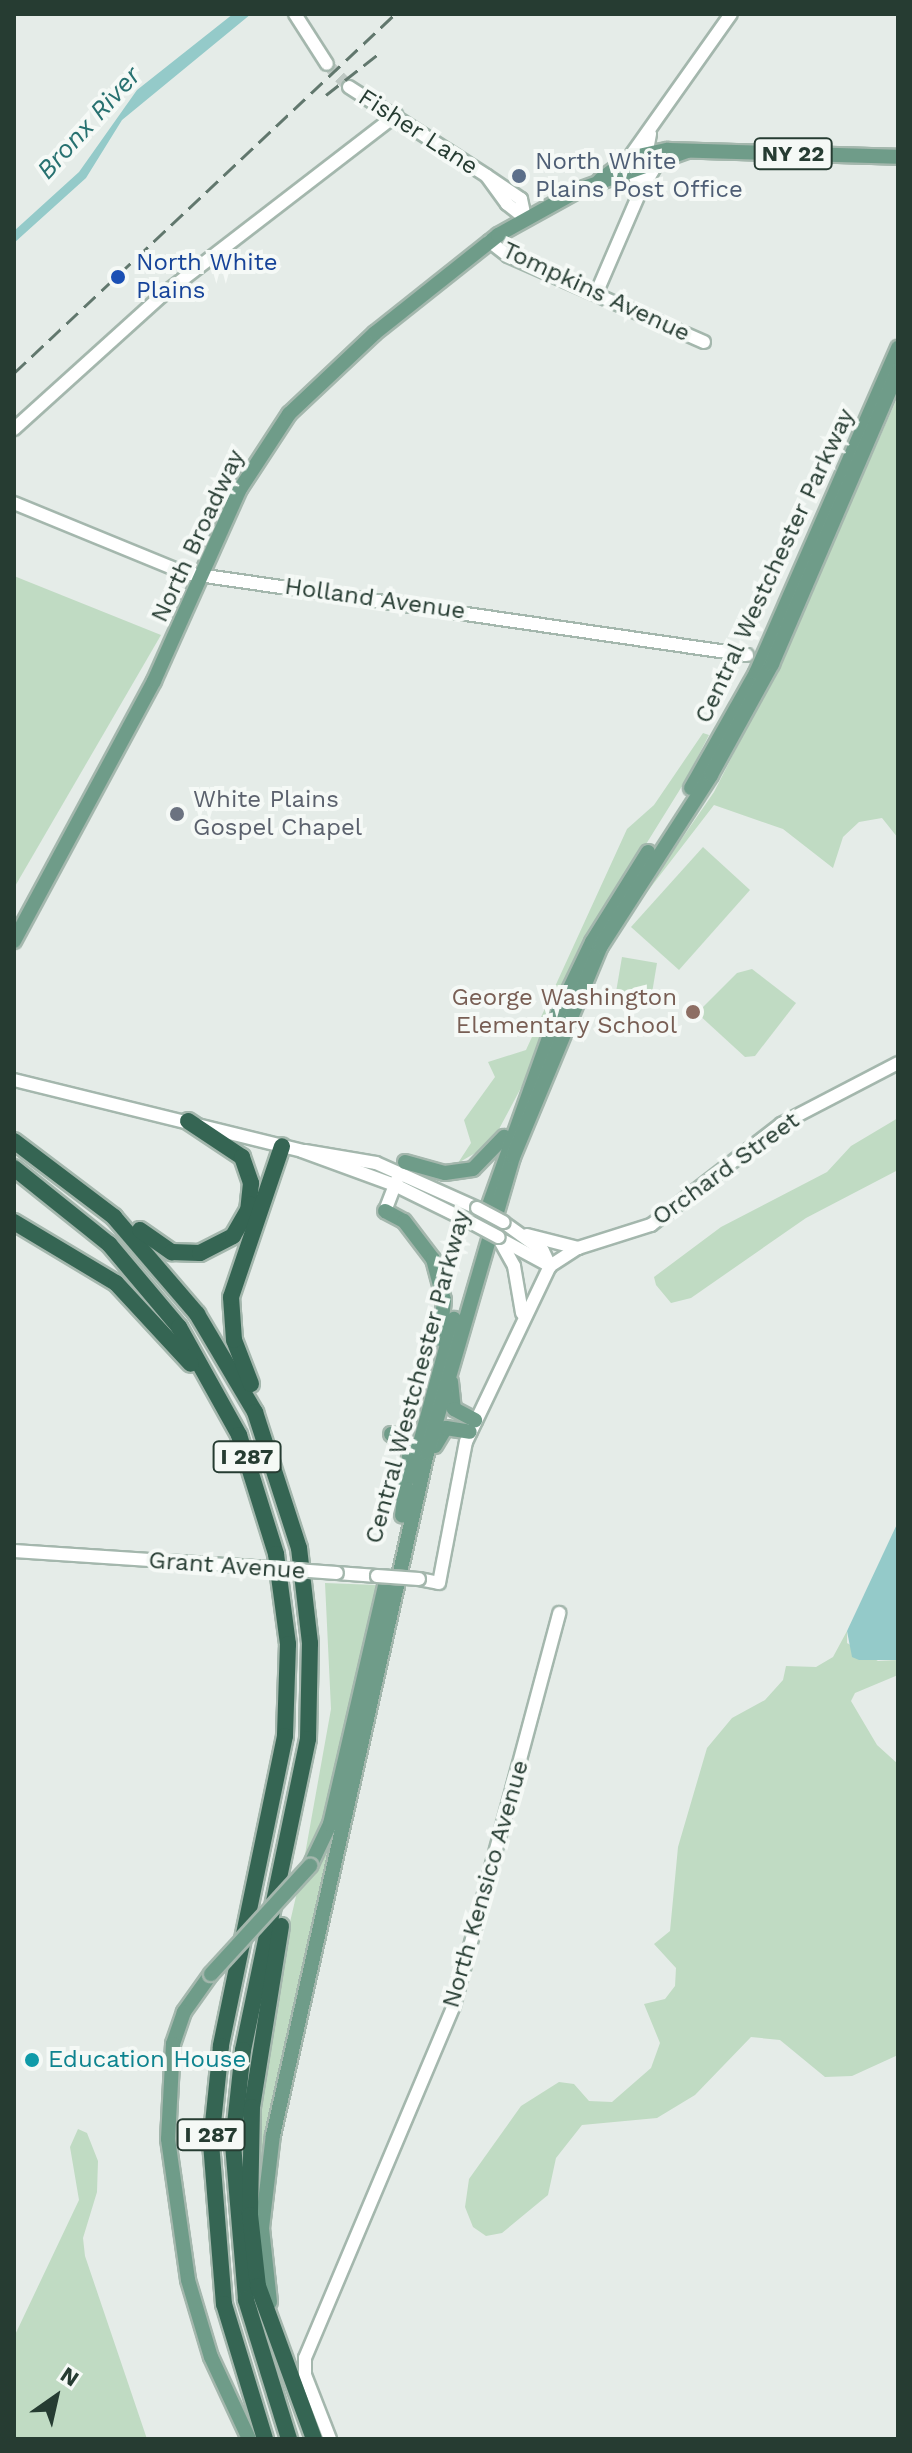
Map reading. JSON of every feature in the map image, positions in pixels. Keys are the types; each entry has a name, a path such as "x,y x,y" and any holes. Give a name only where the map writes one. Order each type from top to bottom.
{"highway":[{"path":"188,1121 242,1157 251,1183 248,1212"},
{"name":"I 287","path":"14,1141 124,1227 197,1314 255,1412 291,1517 309,1626 308,1739 291,1834 243,2050 233,2176 246,2300 289,2439"},
{"path":"124,1227 172,1252 200,1253 233,1236 248,1212 278,1144"},
{"path":"255,1412 256,1395 234,1340 231,1297 278,1144"},
{"name":"I 287","path":"14,1168 87,1223 156,1296 204,1366 250,1463 281,1582 288,1706 270,1829 221,2046 210,2176 224,2304 265,2439"},
{"path":"14,1222 81,1257 146,1310 192,1365 250,1463"},
{"path":"291,1834 248,2157 258,2286 314,2439"}],"main road":[{"name":"North Broadway","path":"14,941 204,574 240,489 289,414 375,333 489,241 525,218 600,181 644,165 687,151 898,157"},
{"name":"North Broadway","path":"600,181 629,158 644,165"},
{"name":"Central Westchester Parkway","path":"249,2439 211,2357 188,2280 168,2139 173,2044 184,2012 211,1974 310,1866 330,1824 446,1361 527,1090 592,942 756,673 898,348"},
{"name":"Central Westchester Parkway","path":"278,2338 264,2263 267,2167 431,1398 513,1157 571,1006 618,917 756,695 898,371"},
{"path":"403,1167 457,1173 484,1163 527,1090"},
{"path":"385,1211 419,1236 440,1277 451,1403 472,1426"},
{"path":"407,1515 410,1448 391,1434 414,1429 431,1398"},
{"path":"407,1515 439,1434 453,1427 472,1426"}],"street":[{"path":"295,14 327,64"},
{"path":"629,158 650,134 731,14"},
{"name":"Fisher Lane","path":"349,87 521,199 525,218"},
{"path":"14,429 242,232 396,115"},
{"path":"596,294 640,193 650,134"},
{"path":"640,193 644,165"},
{"name":"Tompkins Avenue","path":"489,241 596,294 704,342"},
{"name":"Holland Avenue","path":"14,503 185,573 747,655"},
{"name":"Orchard Street","path":"550,1266 578,1248 651,1225 781,1124 898,1063"},
{"path":"14,1080 302,1151 395,1185 550,1266"},
{"path":"302,1151 403,1167 525,1235 578,1248"},
{"path":"385,1211 403,1167"},
{"path":"525,1235 550,1266"},
{"path":"498,1237 514,1266 522,1314"},
{"path":"472,1426 522,1314 550,1266"},
{"name":"Grant Avenue","path":"14,1551 419,1579 439,1583 472,1426"},
{"name":"North Kensico Avenue","path":"330,2439 305,2375 305,2358 454,2006 559,1613"}],"green space":[{"path":"898,396 898,838 882,818 859,822 843,837 833,868 783,829 714,805 627,918 714,792 780,663"},
{"path":"14,576 161,635 14,888"},
{"path":"703,733 709,735 684,783 576,957 531,1069 491,1144 458,1163 471,1143 464,1120 495,1077 488,1062 526,1050 627,829 654,805"},
{"path":"703,847 750,890 679,970 631,927"},
{"path":"622,957 657,963 650,1005 615,998"},
{"path":"752,969 796,1003 755,1056 745,1057 697,1013 737,973"},
{"path":"898,1118 898,1170 806,1218 691,1298 671,1303 656,1285 654,1277 721,1227 827,1172 851,1146"},
{"path":"325,1583 376,1585 320,1830 304,1860 331,1709"},
{"path":"847,1631 847,1643 878,1661 898,1660 898,1675 855,1693 851,1701 877,1745 898,1764 898,2055 852,2076 825,2077 780,2040 751,2037 695,2095 657,2118 582,2125 556,2158 548,2195 502,2233 486,2236 473,2227 465,2207 469,2179 521,2106 559,2082 574,2084 589,2101 612,2102 651,2068 660,2043 644,2004 665,1999 675,1986 676,1968 654,1944 670,1931 678,1847 707,1748 732,1718 765,1700 783,1680 786,1666 816,1667 833,1657"},
{"path":"333,1839 262,2149 256,2208 254,2136 277,1978 297,1892"},
{"path":"78,2129 87,2133 98,2161 97,2192 83,2238 85,2256 147,2439 14,2438 14,2337 79,2200 70,2147"}],"water":[{"path":"233,14 251,14 122,120 86,178 14,243 14,231 79,172 137,90"},
{"path":"898,1522 898,1660 859,1660 852,1657 847,1631"}],"tunnel":[{"path":"327,64 349,87"}],"railway":[{"path":"14,373 395,14"},
{"path":"326,95 377,55"}],"place":[{"name":"North White Plains Post Office","path":"519,176"},
{"name":"North White Plains","path":"118,277"},
{"name":"White Plains Gospel Chapel","path":"177,814"},
{"name":"George Washington Elementary School","path":"693,1012"},
{"name":"Education House","path":"32,2060"}],"water label":[{"name":"Bronx River","path":"89,123"}]}
